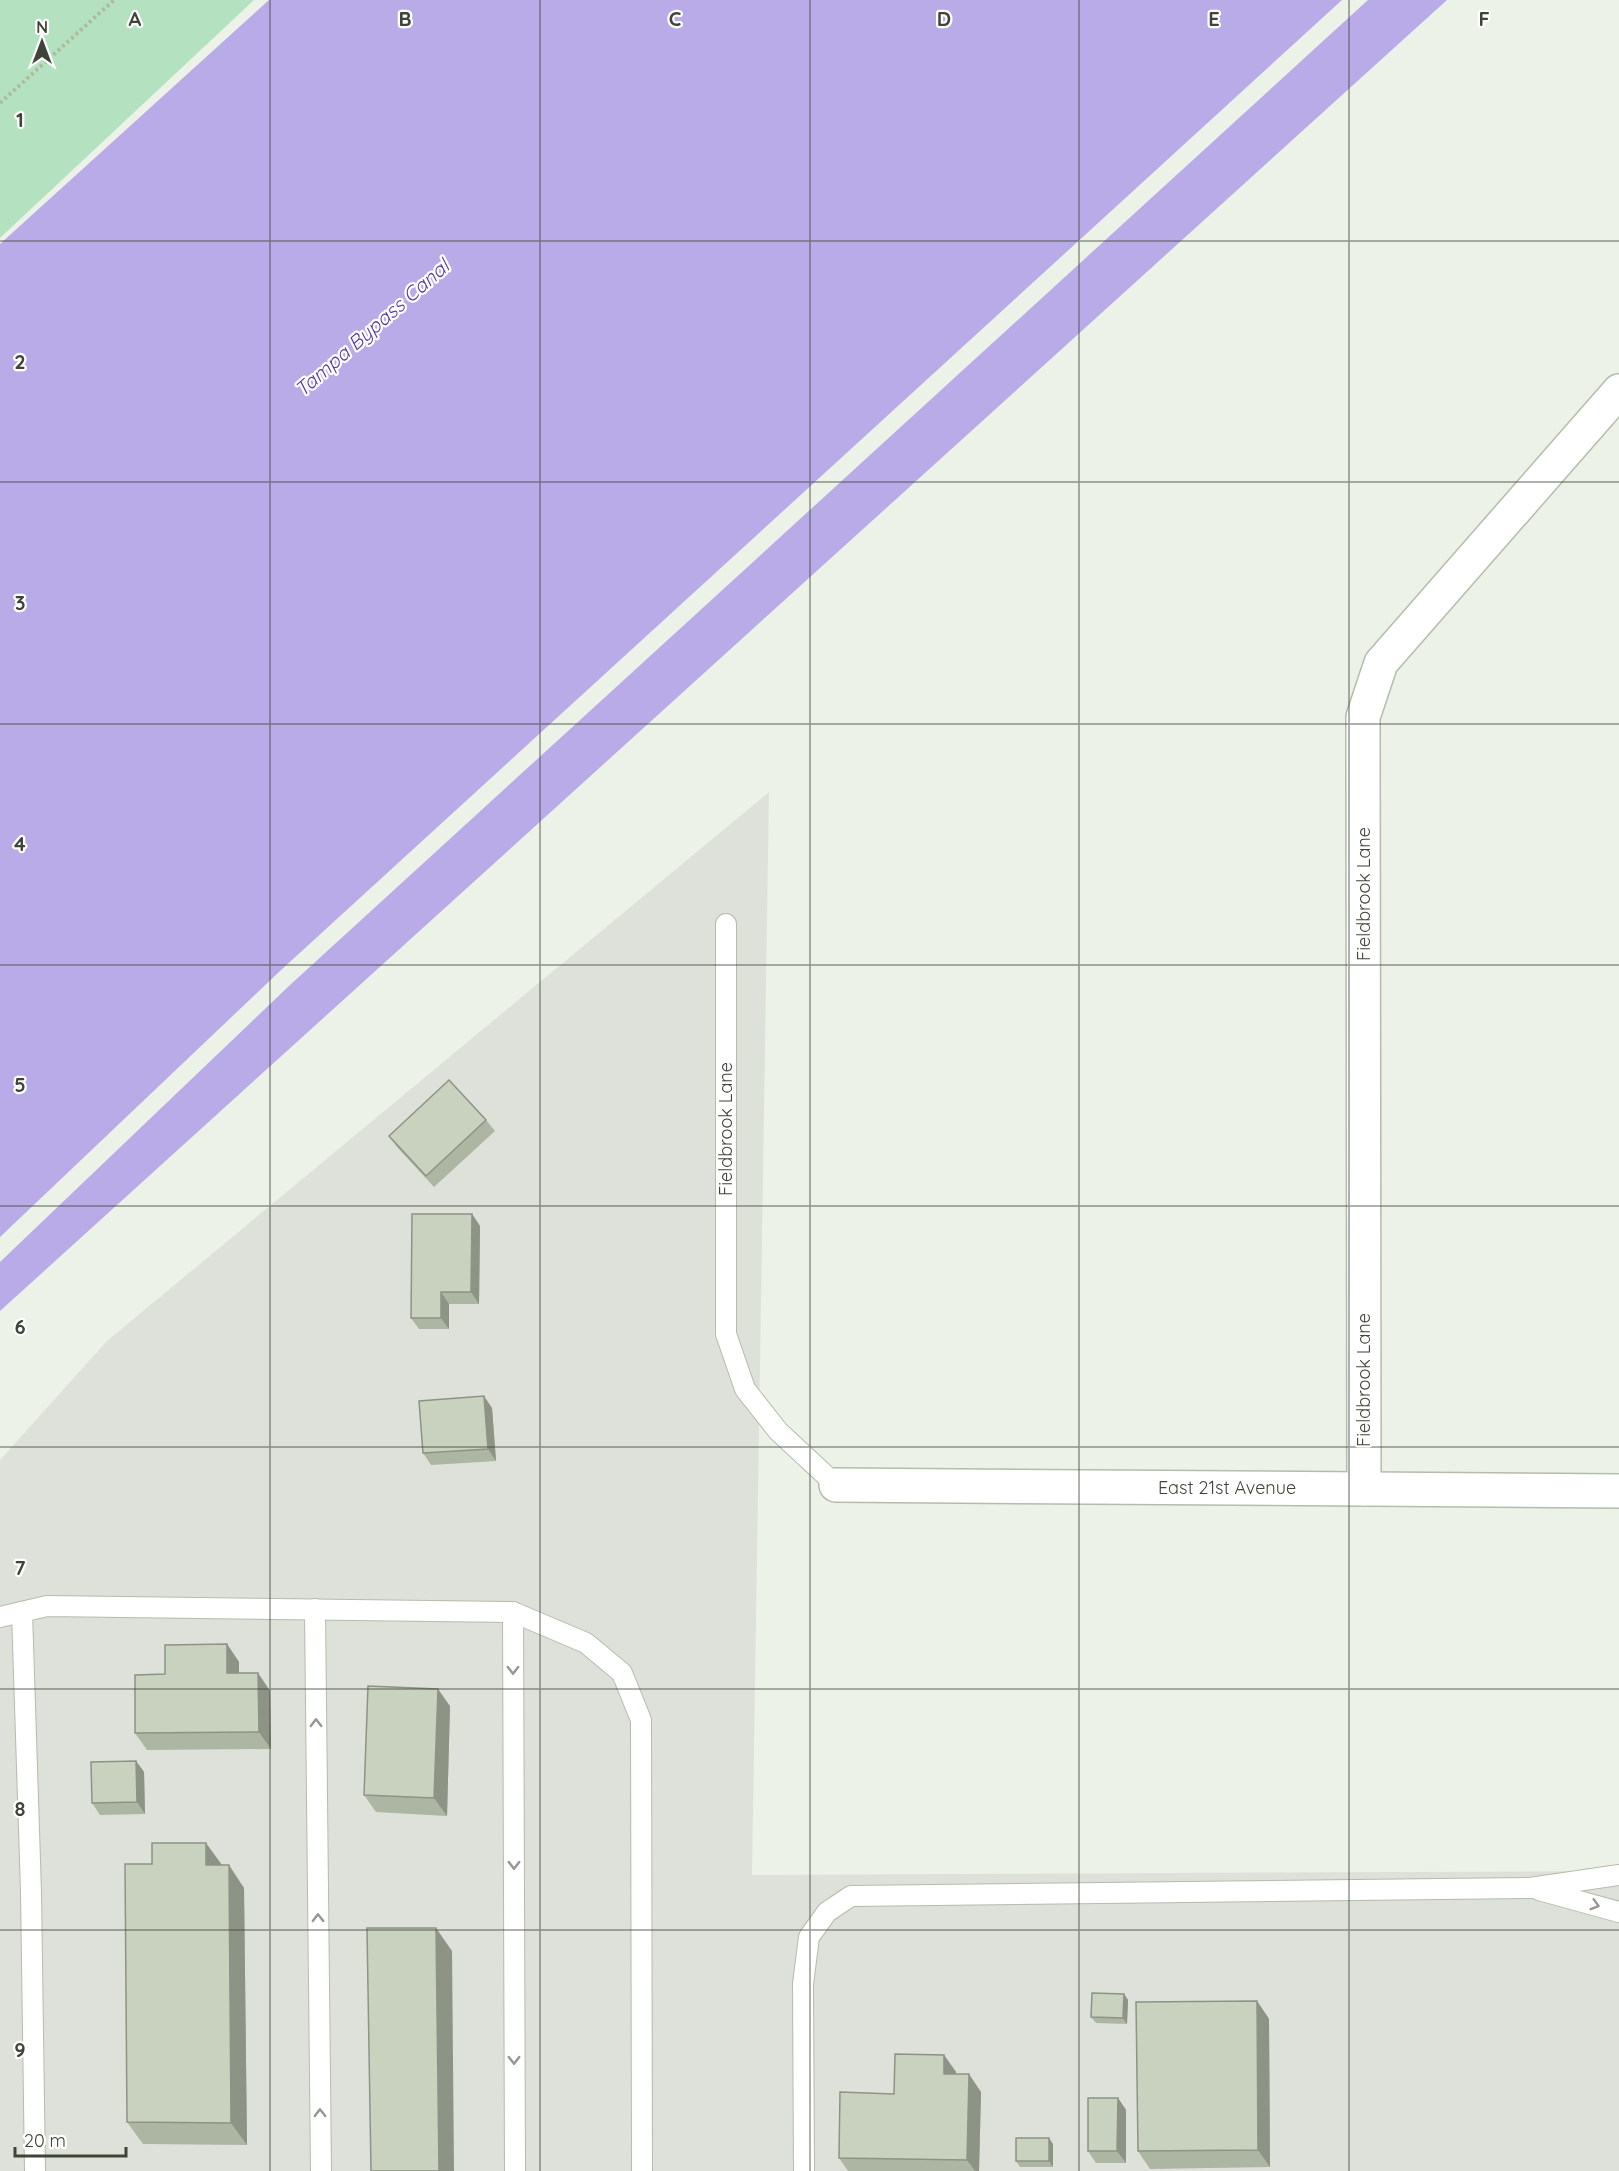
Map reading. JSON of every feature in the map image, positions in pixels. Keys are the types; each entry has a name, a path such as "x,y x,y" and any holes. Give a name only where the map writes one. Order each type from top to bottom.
{"street":[{"name":"Fieldbrook Lane","path":"1364,1489 1363,717 1381,663 1619,391"},
{"name":"East 21st Avenue","path":"836,1485 1619,1491"}],"lane":[{"name":"Fieldbrook Lane","path":"726,924 726,1334 745,1389 778,1431 836,1485"},
{"path":"0,1617 47,1606 513,1612 586,1643 622,1673 641,1720 642,2171"},
{"path":"315,1609 321,2171"},
{"path":"22,1612 31,1892 34,2171"},
{"path":"513,1612 515,2171"},
{"path":"804,2171 803,1984 809,1937 827,1912 851,1896 1530,1888 1619,1875"},
{"path":"1530,1888 1619,1912"}],"path":[{"path":"0,103 114,0"}],"shaded area":[{"path":"769,792 752,1875 1619,1871 1619,2171 0,2171 0,1460 107,1341"}],"green space":[{"path":"0,0 254,0 0,238"}],"water":[{"name":"Tampa Bypass Canal","path":"269,0 1342,0 280,971 0,1237 0,244"},
{"path":"1368,0 1447,0 0,1311 0,1262 290,985"}],"building":[{"path":"449,1080 486,1120 426,1176 389,1136"},
{"path":"412,1214 472,1214 471,1292 441,1292 441,1318 411,1318"},
{"path":"484,1396 488,1449 423,1453 419,1401"},
{"path":"227,1644 227,1673 258,1673 259,1732 135,1733 135,1675 165,1674 165,1645"},
{"path":"368,1686 438,1689 434,1798 364,1795"},
{"path":"136,1761 137,1802 92,1803 91,1762"},
{"path":"152,1843 206,1843 206,1865 229,1865 231,2123 127,2122 125,1864 152,1864"},
{"path":"367,1928 436,1928 439,2171 371,2171"},
{"path":"1092,1993 1124,1994 1123,2018 1091,2017"},
{"path":"1257,2001 1258,2150 1138,2151 1136,2002"},
{"path":"895,2054 944,2055 944,2074 969,2074 967,2160 839,2158 840,2092 894,2094"},
{"path":"1088,2098 1118,2098 1117,2151 1088,2151"},
{"path":"1016,2138 1049,2138 1049,2161 1016,2161"}]}
